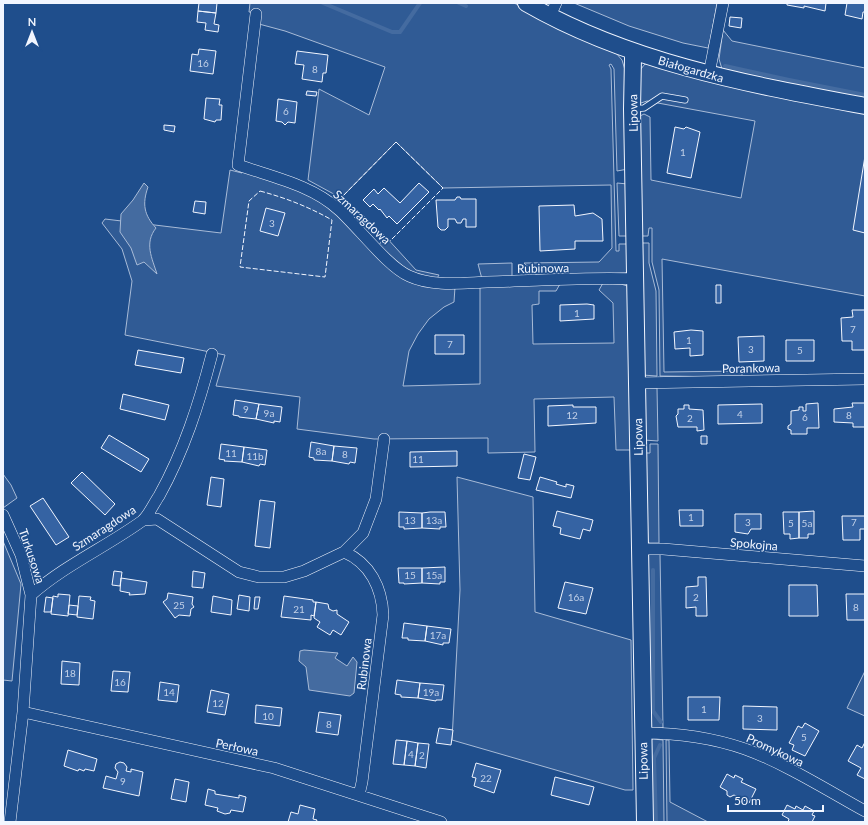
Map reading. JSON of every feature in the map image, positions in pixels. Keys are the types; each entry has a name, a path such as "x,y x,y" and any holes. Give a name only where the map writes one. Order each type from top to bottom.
{"street":[{"name":"Białogardzka","path":"526,3 553,9 592,36 634,52 709,74 865,106"},
{"path":"709,74 722,3"},
{"name":"Szmaragdowa","path":"256,14 238,165 297,185 327,201 339,210 394,266 408,276 424,281 452,283"},
{"name":"Lipowa","path":"634,52 632,109 645,822"},
{"name":"Rubinowa","path":"452,283 635,279"},
{"name":"Szmaragdowa","path":"31,595 49,579 144,520 167,481 183,448 198,407 212,354"},
{"name":"Porankowa","path":"637,383 865,379"},
{"path":"144,520 157,519 161,521 239,572 259,578 284,577 304,571 344,552 363,533 376,499 384,439"},
{"name":"Turkusowa","path":"3,515 21,555 31,595 23,712 10,822"},
{"name":"Spokojna","path":"640,549 663,549 865,566"},
{"name":"Rubinowa","path":"344,552 353,556 369,571 380,594 383,611 362,782 359,795"},
{"name":"Perłowa","path":"23,712 274,768 441,822"},
{"name":"Promykowa","path":"643,733 666,734 716,741 746,750 775,763 865,811"}],"lane":[{"path":"632,109 644,108 662,96 685,100"}],"shaded area":[{"path":"250,3 514,3 616,53 622,60 625,70 628,169 617,171 614,69 611,64 609,65 611,69 616,251 619,251 619,244 629,244 630,270 625,273 539,277 524,263 599,262 612,248 611,185 443,188 396,142 341,198 308,180 319,89 369,115 385,67 285,31 259,24 260,13 249,12"},
{"path":"574,3 717,3 708,48 683,43 629,26"},
{"path":"723,30 732,41 865,68 865,100 756,79 722,69 719,59"},
{"path":"645,64 865,112 865,296 662,259 664,372 742,371 742,377 660,376 659,290 652,262 652,228 649,228 648,236 640,236 638,117 644,114 650,117 651,180 741,198 755,121 647,101 641,103 639,102 640,70"},
{"path":"230,170 242,173 243,170 304,191 330,207 391,268 455,287 454,302 444,307 429,319 418,334 409,351 403,386 480,384 480,285 560,284 556,291 539,291 539,304 532,305 533,344 614,343 613,303 599,290 603,283 621,284 630,287 633,450 616,450 614,397 534,399 535,452 488,453 488,438 374,439 297,429 300,397 216,386 225,355 125,335 132,281 122,249 102,223 105,219 221,233"},
{"path":"144,183 148,187 145,199 145,209 156,228 150,239 150,251 157,274 144,262 137,265 131,248 120,232 121,214 133,200"},
{"path":"617,183 628,184 629,236 619,236"},
{"path":"385,236 416,270 439,275 436,280 408,273 379,245"},
{"path":"640,243 649,243 649,263 656,291 657,376 642,375"},
{"path":"512,263 512,278 482,279 478,264"},
{"path":"647,388 657,388 658,441 644,440 644,390"},
{"path":"650,444 658,444 659,543 650,543 645,541 644,453 650,453"},
{"path":"3,474 11,485 17,498 3,508"},
{"path":"457,477 533,497 535,612 631,640 633,790 625,790 452,740 460,590"},
{"path":"3,541 21,584 12,681 3,680"},
{"path":"650,554 660,554 663,728 653,728 648,725 645,557"},
{"path":"304,650 338,653 335,658 347,666 353,657 357,662 354,693 350,696 309,690 306,667 299,661 300,651"},
{"path":"865,671 865,716 847,708"},
{"path":"653,739 663,740 664,822 650,822 649,741"},
{"path":"666,740 669,740 670,802 708,822 667,822"}],"building":[{"path":"199,3 217,3 216,13 198,11"},
{"path":"787,3 826,3 825,11 804,6 804,8 787,5"},
{"path":"847,3 865,3 865,12 863,12 862,19 845,15"},
{"path":"198,11 216,13 214,24 219,25 218,32 205,30 206,23 197,22"},
{"path":"730,17 742,18 741,28 729,26"},
{"path":"199,49 216,51 213,74 190,71 192,54 198,55"},
{"path":"297,51 328,55 326,73 323,73 322,82 302,79 304,65 295,64"},
{"path":"307,91 317,92 316,96 306,95"},
{"path":"206,98 220,99 219,105 222,105 221,120 216,120 215,122 204,119"},
{"path":"278,99 297,102 295,123 288,122 285,125 282,122 276,121"},
{"path":"164,125 175,126 174,132 164,130"},
{"path":"675,127 684,129 686,127 700,132 691,178 667,173"},
{"path":"865,156 865,233 853,230"},
{"path":"419,183 429,192 397,224 389,216 387,218 380,209 379,210 373,204 370,207 363,200 374,189 378,194 384,188 400,203"},
{"path":"457,197 460,197 461,199 476,199 476,227 466,227 466,219 463,219 461,223 457,223 455,219 448,219 448,227 445,230 441,230 438,227 436,200 455,200"},
{"path":"195,201 206,202 205,214 193,212"},
{"path":"574,205 575,216 593,213 602,219 603,241 575,241 575,249 540,251 539,206"},
{"path":"266,208 285,213 278,236 260,231"},
{"path":"716,285 721,285 721,303 716,303"},
{"path":"560,305 594,305 594,319 560,321"},
{"path":"852,310 865,310 865,350 852,350 852,341 842,341 841,318 853,317"},
{"path":"691,330 703,331 703,355 690,356 690,348 675,349 674,332"},
{"path":"435,335 464,335 464,354 435,354"},
{"path":"764,336 764,361 739,362 738,337"},
{"path":"786,340 814,340 814,361 786,361"},
{"path":"138,350 184,358 181,373 135,365"},
{"path":"123,394 169,405 165,420 120,409"},
{"path":"235,400 259,404 256,419 233,415"},
{"path":"818,403 819,428 807,428 807,434 791,434 791,430 788,429 788,426 791,424 791,411 799,410 799,407 803,407 803,411 806,411 806,404"},
{"path":"852,403 865,403 865,427 853,427 853,423 834,422 834,409 853,407"},
{"path":"259,404 282,407 280,422 274,421 274,423 256,419"},
{"path":"762,404 762,423 718,424 718,405"},
{"path":"573,405 573,407 596,407 596,423 548,426 548,406"},
{"path":"684,405 689,405 689,409 703,410 704,430 697,431 697,427 678,427 676,416 678,414 678,409 684,409"},
{"path":"109,435 149,459 141,472 101,448"},
{"path":"701,436 707,436 707,444 701,444"},
{"path":"311,442 334,446 332,461 314,460 314,458 309,457"},
{"path":"221,444 244,447 242,462 224,461 225,460 219,459"},
{"path":"334,446 357,448 355,463 350,462 349,464 332,461"},
{"path":"244,447 267,450 265,465 260,464 259,466 242,462"},
{"path":"457,451 457,466 410,467 410,452"},
{"path":"524,454 536,457 530,480 518,478"},
{"path":"82,472 115,504 105,515 71,483"},
{"path":"211,477 224,479 221,507 207,505"},
{"path":"540,477 557,482 556,484 566,487 566,484 574,486 571,498 536,490"},
{"path":"43,498 69,537 56,545 30,506"},
{"path":"260,500 275,502 270,548 255,546"},
{"path":"679,510 703,510 703,526 680,526"},
{"path":"557,511 593,520 590,531 583,529 580,539 560,534 561,528 553,526"},
{"path":"814,511 814,534 808,534 808,538 799,538 799,512"},
{"path":"399,512 422,513 422,528 404,529 404,527 399,527"},
{"path":"445,512 446,527 440,527 440,529 422,528 422,513"},
{"path":"783,512 799,512 799,538 790,539 790,534 784,534"},
{"path":"735,514 761,514 761,529 751,529 748,534 735,532"},
{"path":"842,516 865,516 865,529 860,529 860,540 843,540"},
{"path":"445,567 445,582 440,582 440,584 422,583 422,568"},
{"path":"398,568 422,568 422,583 399,583"},
{"path":"114,571 122,572 120,586 112,585"},
{"path":"193,571 205,573 203,588 192,587"},
{"path":"698,577 706,577 707,616 696,616 696,607 686,608 686,587 698,586"},
{"path":"121,578 147,582 145,594 129,595 130,593 120,591"},
{"path":"565,582 593,588 586,614 558,608"},
{"path":"789,585 817,585 818,616 789,616"},
{"path":"168,593 193,597 192,604 194,607 191,609 190,616 179,615 175,618 163,602 167,599"},
{"path":"58,594 70,595 68,616 51,614 53,596 58,597"},
{"path":"846,594 865,594 865,620 847,620"},
{"path":"239,595 250,597 249,611 237,609"},
{"path":"79,596 91,597 90,600 95,601 93,619 77,617"},
{"path":"213,596 232,600 231,615 211,612"},
{"path":"284,596 313,600 313,602 316,602 314,616 311,615 311,620 281,617"},
{"path":"46,597 53,598 51,612 44,612"},
{"path":"255,597 260,597 258,609 254,609"},
{"path":"316,602 328,604 329,609 333,611 337,610 337,614 349,622 341,635 333,630 330,635 317,627 320,622 314,618"},
{"path":"69,605 78,606 77,615 68,614"},
{"path":"404,623 427,626 425,641 408,640 408,638 402,638"},
{"path":"427,626 451,629 449,643 443,643 443,645 425,641"},
{"path":"62,661 80,663 79,685 61,684"},
{"path":"113,671 130,672 128,692 111,691"},
{"path":"397,680 420,683 418,698 401,697 401,695 395,694"},
{"path":"160,682 179,685 177,702 158,700"},
{"path":"420,683 444,685 442,700 436,701 418,698"},
{"path":"211,690 229,694 225,715 207,712"},
{"path":"688,697 720,697 719,720 688,720"},
{"path":"256,705 282,708 280,726 255,723"},
{"path":"743,706 777,707 777,730 743,729"},
{"path":"319,712 341,715 338,735 316,732"},
{"path":"805,723 819,731 805,756 792,750 794,745 789,743 798,726 802,728"},
{"path":"439,728 453,730 451,745 436,743"},
{"path":"396,740 407,741 404,765 393,764"},
{"path":"407,741 418,743 415,766 404,765"},
{"path":"865,742 865,779 857,775 861,768 848,761 857,745 862,748"},
{"path":"418,743 429,744 426,768 415,766"},
{"path":"68,750 97,759 94,771 85,769 84,771 79,769 78,771 64,766"},
{"path":"120,762 124,763 127,767 126,771 131,772 131,769 143,772 139,796 103,788 106,776 116,779 118,772 115,768 116,764"},
{"path":"476,763 501,770 494,793 474,786 476,778 472,777"},
{"path":"727,774 734,778 735,775 743,779 741,782 756,789 749,803 734,795 730,797 727,795 727,791 720,787"},
{"path":"555,777 594,787 589,805 551,795"},
{"path":"175,779 189,782 186,802 171,799"},
{"path":"208,789 215,791 215,794 239,798 239,795 246,797 243,812 231,810 230,813 225,814 217,811 218,808 205,805"},
{"path":"300,805 315,809 313,819 317,820 316,822 288,822 291,812 298,814"},
{"path":"787,805 795,809 796,806 803,810 805,806 814,811 812,815 815,816 812,822 788,822 789,819 782,815"}],"waterway":[{"path":"323,3 392,32 400,32 420,3"},
{"path":"459,3 466,6"},
{"path":"725,66 865,95"},
{"path":"653,570 653,711 661,722"},
{"path":"656,822 654,758 660,745"}],"fence":[{"path":"396,142 443,188 390,241 356,209 341,198 396,142"},
{"path":"260,191 297,203 332,220 325,277 240,267 249,201 260,191"}]}
